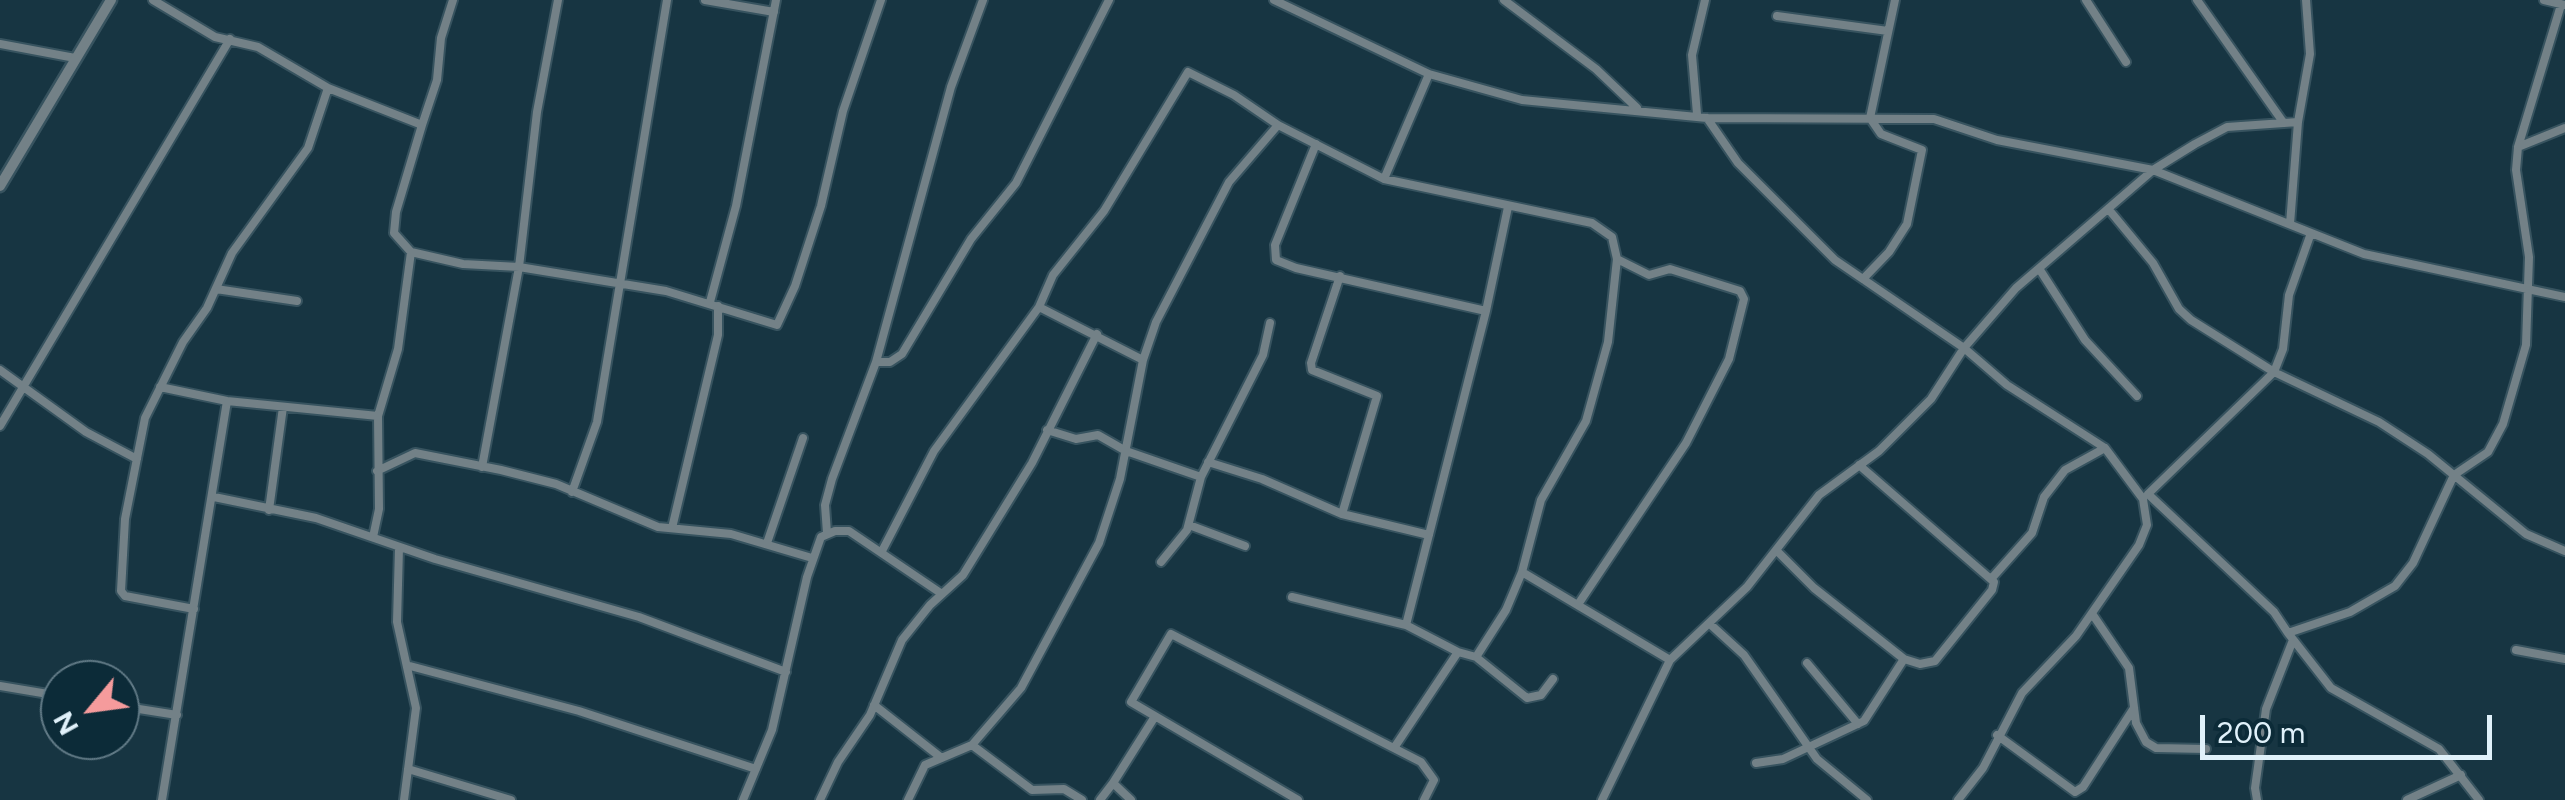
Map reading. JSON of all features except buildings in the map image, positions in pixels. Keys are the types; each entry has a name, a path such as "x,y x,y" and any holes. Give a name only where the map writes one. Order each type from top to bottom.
{"street":[{"path":"0,186 4,172 111,0"},
{"path":"153,0 215,37 258,47 328,88 422,125"},
{"path":"453,0 441,38 437,80 396,212 394,233 411,252 463,264 519,267 619,284 782,323 880,0"},
{"path":"482,467 519,267 537,112 558,0"},
{"path":"572,492 597,422 667,0"},
{"path":"706,0 774,12"},
{"path":"672,528 718,335 714,304 776,0"},
{"path":"744,800 772,730 812,558 827,533 826,505 832,479 876,362 951,87 984,0"},
{"path":"876,362 890,362 902,354 971,239 1016,183 1110,0"},
{"path":"1274,0 1429,74 1522,100 1637,108 1707,118 1934,120 1997,140 2152,170 2364,254 2565,297"},
{"path":"1504,0 1596,69 1637,108"},
{"path":"1697,114 1692,54 1704,0"},
{"path":"1863,279 1890,252 1907,224 1915,201 1922,150 1880,134 1870,118 1894,0"},
{"path":"2086,0 2126,62"},
{"path":"2197,0 2283,122"},
{"path":"2290,224 2298,122 2310,54 2306,0"},
{"path":"2258,800 2255,788 2266,709 2291,636 2350,612 2395,586 2413,563 2454,475 2488,452 2503,424 2526,344 2529,257 2516,170 2518,146 2563,5 2544,0"},
{"path":"1778,16 1888,31"},
{"path":"0,426 230,39"},
{"path":"0,44 75,58"},
{"path":"882,550 934,451 1039,306 1053,276 1104,210 1188,72 1234,95 1278,125 1384,179 1592,223 1612,237 1617,259 1608,342 1596,393 1586,422 1541,500 1522,572 1506,610 1476,657"},
{"path":"1384,179 1429,74"},
{"path":"194,609 121,591 125,520 146,418 243,236 308,148 328,88"},
{"path":"1707,118 1738,163 1835,260 2105,448 2145,496 2274,612 2331,688 2430,742 2479,800"},
{"path":"1619,800 1604,796 1670,660 1684,643 1710,624 1777,550 1819,495 1897,435 1931,399 1964,348 2016,288 2110,211 2152,170 2227,127 2298,122"},
{"path":"908,800 925,765 939,756 972,746 1022,688 1099,543 1126,451 1143,360 1164,306 1230,182 1278,125"},
{"path":"2518,146 2565,128"},
{"path":"1316,144 1272,253 1276,260 1296,268 1486,311"},
{"path":"1406,626 1486,311 1508,207"},
{"path":"2110,211 2153,263 2179,309 2274,372 2379,422 2454,475 2526,534 2565,550"},
{"path":"1958,800 1983,768 2022,693 2093,615 2144,536 2145,496 2274,372 2284,349 2289,295 2311,234"},
{"path":"374,537 379,509 378,416 398,349 411,252"},
{"path":"1579,604 1686,442 1729,359 1744,299 1740,291 1670,269 1649,275 1617,259"},
{"path":"2040,270 2085,340 2136,396"},
{"path":"1340,276 1310,364 1312,370 1377,396 1342,514"},
{"path":"216,289 297,302"},
{"path":"1039,306 1143,360"},
{"path":"1161,562 1189,525 1201,477 1264,355 1270,323"},
{"path":"820,800 838,762 874,705 902,640 964,575 1097,334"},
{"path":"0,370 86,432 137,460"},
{"path":"160,387 227,401 378,416"},
{"path":"162,800 227,401"},
{"path":"270,510 283,407"},
{"path":"1047,430 1076,438 1098,436 1126,451 1201,477"},
{"path":"767,543 803,438"},
{"path":"1991,579 2032,533 2044,497 2065,470 2105,448"},
{"path":"377,471 416,454 482,467 542,480 672,528 767,543 812,558"},
{"path":"1208,462 1262,479 1342,514 1429,535"},
{"path":"1777,550 1814,588 1904,659 1920,664 1935,661 1992,590 1991,579 1858,465"},
{"path":"214,497 316,518 400,548 640,616 786,672"},
{"path":"1189,525 1245,546"},
{"path":"827,533 848,531 882,550 942,594"},
{"path":"400,548 397,622 410,666 416,708 404,800"},
{"path":"1522,572 1670,660"},
{"path":"1292,597 1406,626 1476,657 1527,698 1541,695 1553,680"},
{"path":"2093,615 2129,668 2141,735 2151,746 2206,749"},
{"path":"1710,624 1744,655 1806,746 1838,781 1867,800"},
{"path":"1298,800 1132,702 1174,634 1394,748 1433,773 1433,786 1424,800"},
{"path":"2516,650 2565,659"},
{"path":"1394,748 1458,652"},
{"path":"1756,762 1783,758 1869,717 1904,659"},
{"path":"1807,663 1858,724"},
{"path":"410,666 578,711 756,769"},
{"path":"0,686 40,693"},
{"path":"874,705 939,756"},
{"path":"1998,735 2075,792 2134,708"},
{"path":"140,709 176,715"},
{"path":"1100,800 1154,718"},
{"path":"972,746 1032,790 1064,789 1082,800"},
{"path":"408,769 511,800"},
{"path":"2407,800 2461,775"},
{"path":"1113,783 1131,800"}]}
